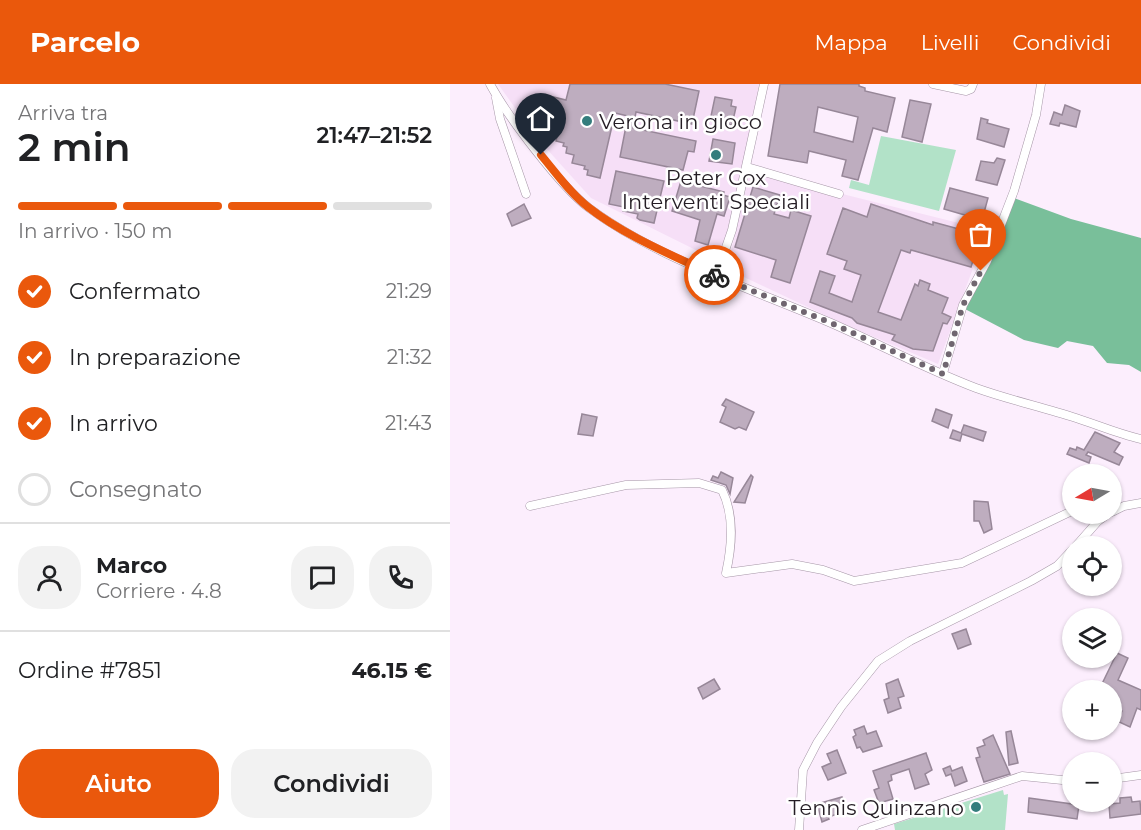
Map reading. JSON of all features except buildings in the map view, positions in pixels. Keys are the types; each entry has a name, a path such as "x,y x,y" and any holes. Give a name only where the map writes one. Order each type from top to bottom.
{"street":[{"path":"490,84 541,155 573,194 588,207 656,247 716,276 831,323 977,388 1079,419 1141,444"},
{"path":"716,276 732,230 764,84"},
{"path":"933,84 966,91 971,89 973,84"},
{"path":"943,374 963,305 981,271 1014,191 1036,115 1041,84"},
{"path":"495,94 500,118 526,194"},
{"path":"747,167 839,194"},
{"path":"1116,433 1141,439"},
{"path":"530,506 626,485 699,483 711,485 722,490 728,503 731,550 726,573 792,564 823,570 854,581 962,563 1062,516"},
{"path":"1122,509 1141,503"},
{"path":"1085,536 1095,524"},
{"path":"799,830 803,770 817,743 841,707 878,661 910,641 1040,576 1062,561"},
{"path":"1122,778 1141,775"},
{"path":"862,830 1022,776 1062,781"}],"shaded area":[{"path":"498,84 759,84 749,139 720,262 591,198 536,137"},
{"path":"750,171 987,230 938,364 846,325 727,269"}],"green space":[{"path":"881,136 956,150 939,211 849,188 851,180 869,185"},
{"path":"1014,198 1071,219 1141,238 1141,372 1129,365 1107,363 1093,346 1067,341 1058,348 1024,340 965,309"},
{"name":"Tennis Quinzano","path":"1003,790 1004,795 1008,794 1005,830 895,830 894,824"}],"way so far":[{"path":"714,275 831,323 943,374 963,305 981,271"}],"place":[{"name":"Verona in gioco","path":"587,121"},
{"name":"Peter Cox Interventi Speciali","path":"716,155"},
{"name":"Tennis Quinzano","path":"976,807"}],"route":[{"path":"541,155 573,194 588,207 656,247 714,275"}]}
